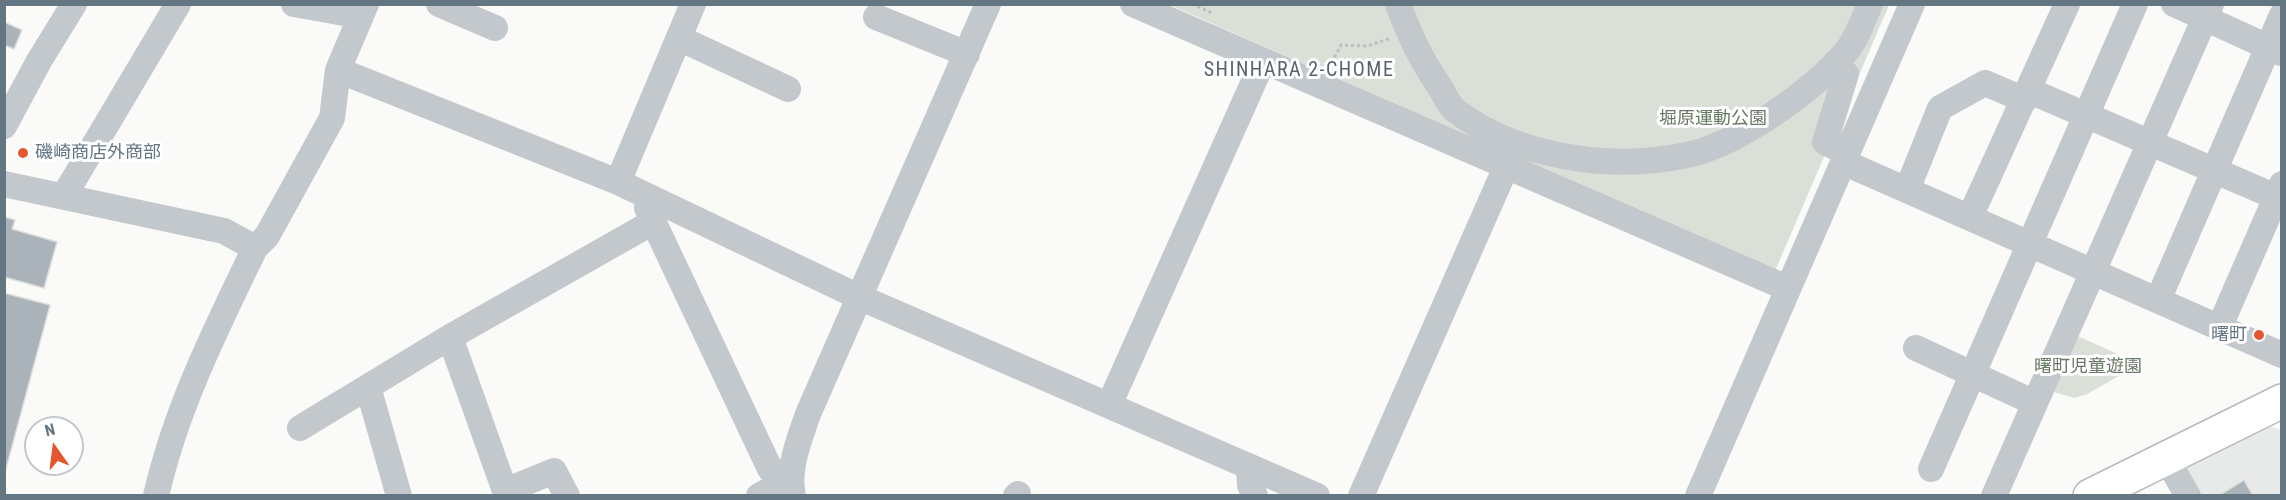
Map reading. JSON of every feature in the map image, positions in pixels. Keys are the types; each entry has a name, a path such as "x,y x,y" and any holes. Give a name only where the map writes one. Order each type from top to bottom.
{"main road":[{"path":"2090,495 2282,401"}],"street":[{"path":"4,126 39,61 74,4"},
{"path":"64,196 178,4"},
{"path":"156,495 164,458 184,400 255,248 267,236 332,118 338,70 364,10 294,4"},
{"path":"439,4 495,28"},
{"path":"618,182 693,4"},
{"path":"792,487 797,444 808,414 988,4"},
{"path":"1133,4 1787,288"},
{"path":"1398,4 1415,50 1455,110 1488,129 1545,154 1628,163 1689,155 1729,138 1793,102 1847,51 1870,4"},
{"path":"1698,495 1912,4"},
{"path":"1970,217 2028,96 2067,4"},
{"path":"1931,469 2135,4"},
{"path":"2174,4 2208,12 2274,50"},
{"path":"1994,495 2208,12"},
{"path":"2158,300 2215,171 2274,50 2282,15"},
{"path":"876,17 966,54"},
{"path":"679,38 788,89"},
{"path":"1110,404 1263,61"},
{"path":"1836,62 1846,74 1825,142 1845,158 1907,190 2091,273 2220,326 2282,355"},
{"path":"338,70 618,182 859,297 1110,404 1249,468 1317,495"},
{"path":"1907,190 1940,108 1985,83 2086,115 2215,171 2279,191 2220,326"},
{"path":"1438,137 1455,110"},
{"path":"1361,495 1506,167"},
{"path":"4,184 224,231 255,248"},
{"path":"641,193 770,469 792,487"},
{"path":"300,428 450,337 653,222"},
{"path":"450,337 499,493 554,471 567,495"},
{"path":"1916,348 2035,403"},
{"path":"368,387 399,495"},
{"path":"2166,458 2188,495"},
{"path":"1249,468 1250,485 1255,495"},
{"path":"759,495 792,487"}],"path":[{"path":"1192,4 1213,14"},
{"path":"1320,61 1330,66 1341,45 1367,46 1409,33"}],"shaded area":[{"path":"2268,425 2281,430 2281,495 2194,495 2179,468"}],"green space":[{"name":"堀原運動公園","path":"1170,5 1889,5 1775,271"},
{"name":"曙町児童遊園","path":"2075,335 2140,364 2087,394 2074,398 2051,391"}],"building":[{"path":"4,22 22,30 14,49 4,45"},
{"path":"4,217 15,220 12,229 57,242 44,288 4,277"},
{"path":"4,293 50,305 4,476"},
{"path":"2244,480 2253,496 2218,496"}],"place":[{"name":"磯崎商店外商部","path":"23,153"},
{"name":"曙町","path":"2259,335"}],"district":[{"name":"SHINHARA 2-CHOME","path":"1299,71"}]}
